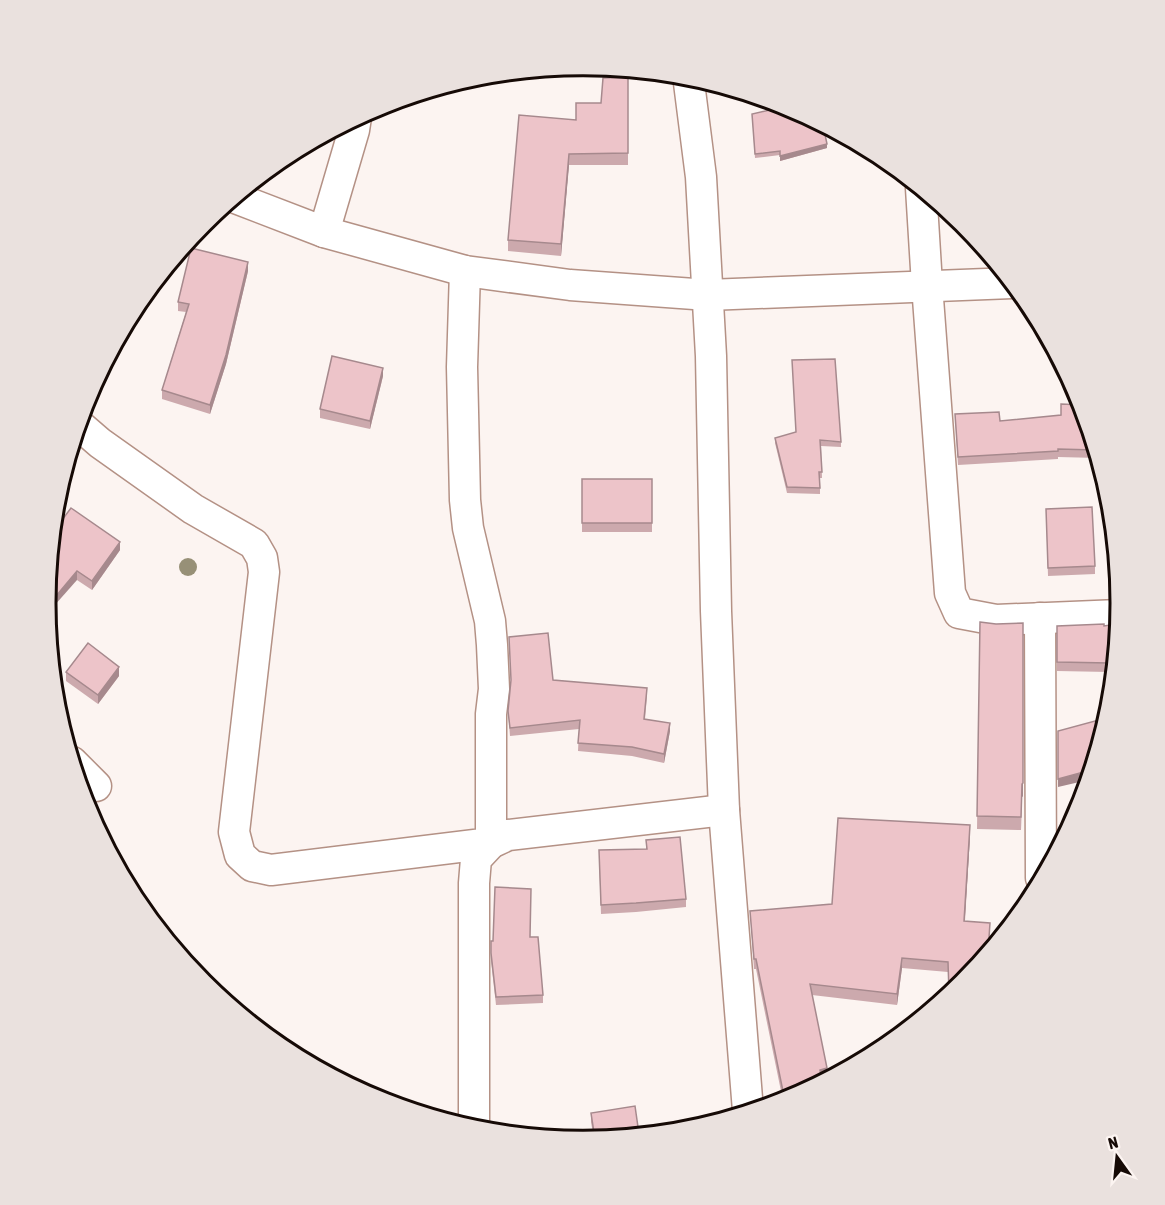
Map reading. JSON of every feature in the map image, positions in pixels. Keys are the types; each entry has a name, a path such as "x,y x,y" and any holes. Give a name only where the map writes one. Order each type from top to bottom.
{"street":[{"path":"690,87 701,177 711,356 716,611 724,810 747,1103"},
{"path":"324,232 354,128"},
{"path":"922,199 950,593 959,613 996,620 1109,615"},
{"path":"242,200 324,232 465,271 570,285 708,295 1002,283"},
{"path":"465,271 462,367 465,500 468,528 490,621 494,688 491,714 491,843 476,859 474,883 474,1118"},
{"path":"84,430 193,509 254,544 262,558 264,572 234,832 240,855 252,866 271,870 491,843 508,835 724,810"},
{"path":"1040,618 1041,862"},
{"path":"84,774 96,786"}],"building":[{"path":"603,78 628,78 628,153 569,154 561,244 508,240 519,115 576,120 576,103 601,103"},
{"path":"770,110 825,135 827,144 780,156 780,151 755,154 752,114"},
{"path":"192,248 248,262 226,355 210,405 162,390 189,304 178,302"},
{"path":"332,356 383,368 370,421 320,409"},
{"path":"835,359 841,442 820,440 822,472 819,472 820,488 787,487 775,438 796,432 792,360"},
{"path":"1061,404 1070,404 1087,450 1058,449 1058,451 958,457 955,414 999,412 1000,421 1061,415"},
{"path":"582,479 652,479 652,523 582,523"},
{"path":"1092,507 1095,566 1048,568 1046,509"},
{"path":"71,508 120,542 92,581 77,571 56,596 57,568 63,519"},
{"path":"980,622 1023,623 1021,817 977,816"},
{"path":"1109,625 1106,663 1057,662 1057,626"},
{"path":"548,633 553,680 647,688 644,719 670,723 664,754 632,747 578,743 580,720 510,728 508,711 511,680 509,637"},
{"path":"88,643 119,667 98,695 66,672"},
{"path":"1096,721 1082,773 1058,779 1058,731"},
{"path":"838,818 970,825 964,921 990,923 989,938 949,981 948,962 902,958 897,994 810,984 827,1068 783,1090 756,959 754,959 750,911 832,904"},
{"path":"680,837 686,899 601,905 599,850 647,849 646,840"},
{"path":"495,887 531,889 530,937 538,937 543,995 496,997 491,953"},
{"path":"635,1106 638,1126 594,1129 591,1113"}]}
